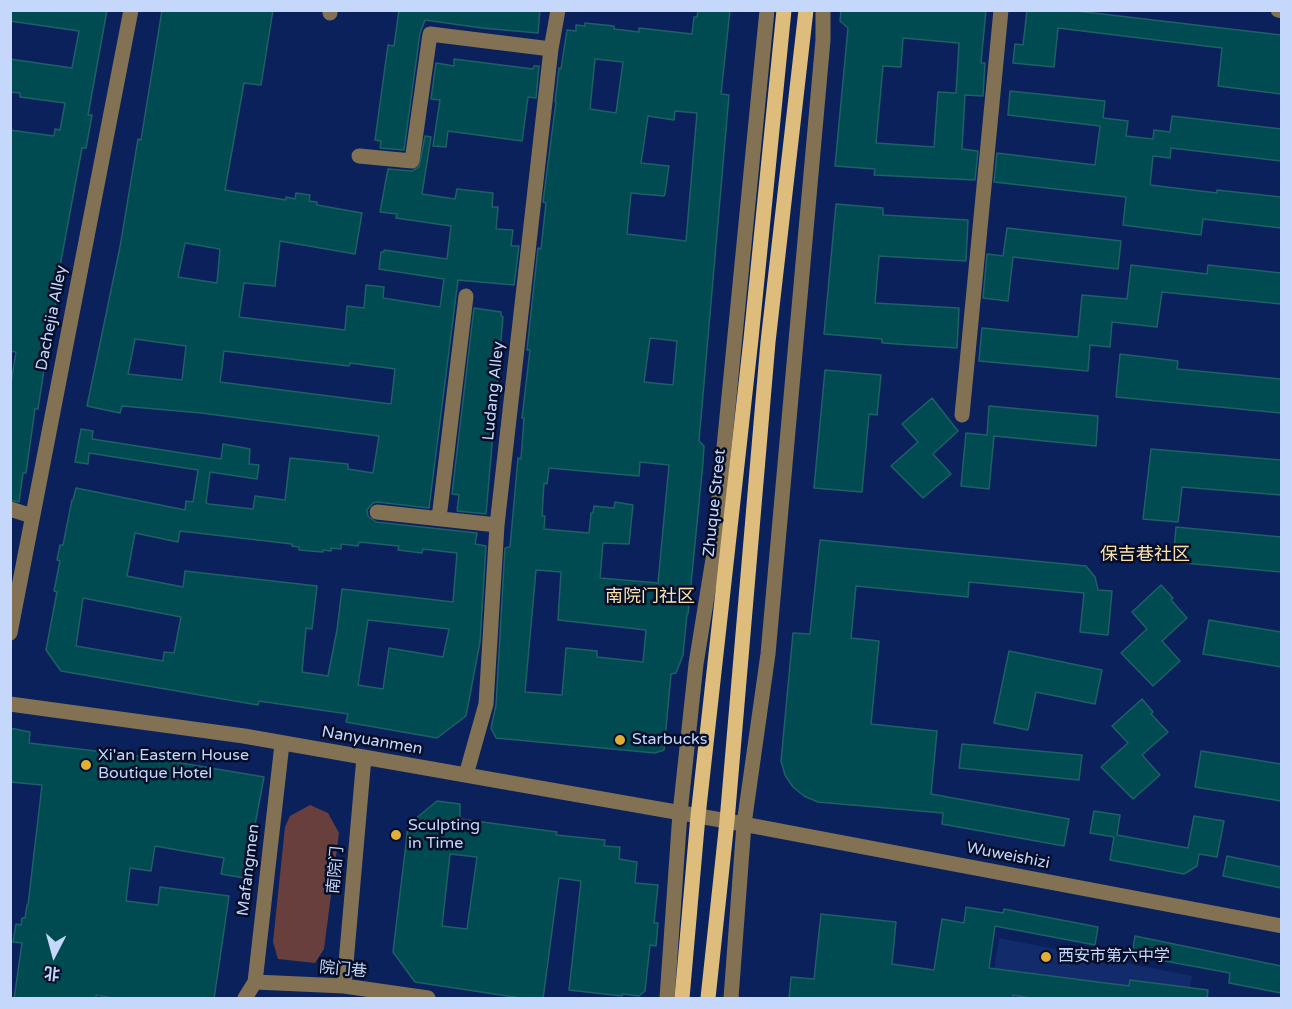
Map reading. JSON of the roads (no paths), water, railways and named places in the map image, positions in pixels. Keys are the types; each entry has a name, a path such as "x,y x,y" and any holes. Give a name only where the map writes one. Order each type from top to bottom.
{"main road":[{"name":"Zhuque Street","path":"682,999 698,816 750,350 784,10"},
{"path":"708,999 727,821 768,342 806,10"}],"street":[{"name":"Dachejia Alley","path":"10,633 130,10"},
{"name":"Ludang Alley","path":"466,775 486,704 497,525 551,49 558,10"},
{"path":"667,999 680,813 696,664 713,559 767,10"},
{"path":"731,999 744,824 772,612 824,40 822,10"},
{"path":"962,415 1001,10"},
{"path":"358,156 412,161 430,34 551,49"},
{"path":"439,518 466,296"},
{"path":"10,509 32,516"},
{"path":"376,512 497,525"},
{"name":"Nanyuanmen","path":"10,704 244,736 727,821"},
{"name":"Mafangmen","path":"245,999 255,982 282,744"},
{"name":"南院门","path":"344,986 364,757"},
{"name":"Wuweishizi","path":"727,821 1281,926"},
{"name":"院门巷","path":"255,982 344,986 428,999"}],"place":[{"name":"Starbucks","path":"620,740"},
{"name":"Xi'an Eastern House Boutique Hotel","path":"86,765"},
{"name":"Sculpting in Time","path":"396,835"},
{"name":"西安市第六中学","path":"1046,957"}],"district":[{"name":"保吉巷社区","path":"1145,555"},
{"name":"南院门社区","path":"650,597"}]}
